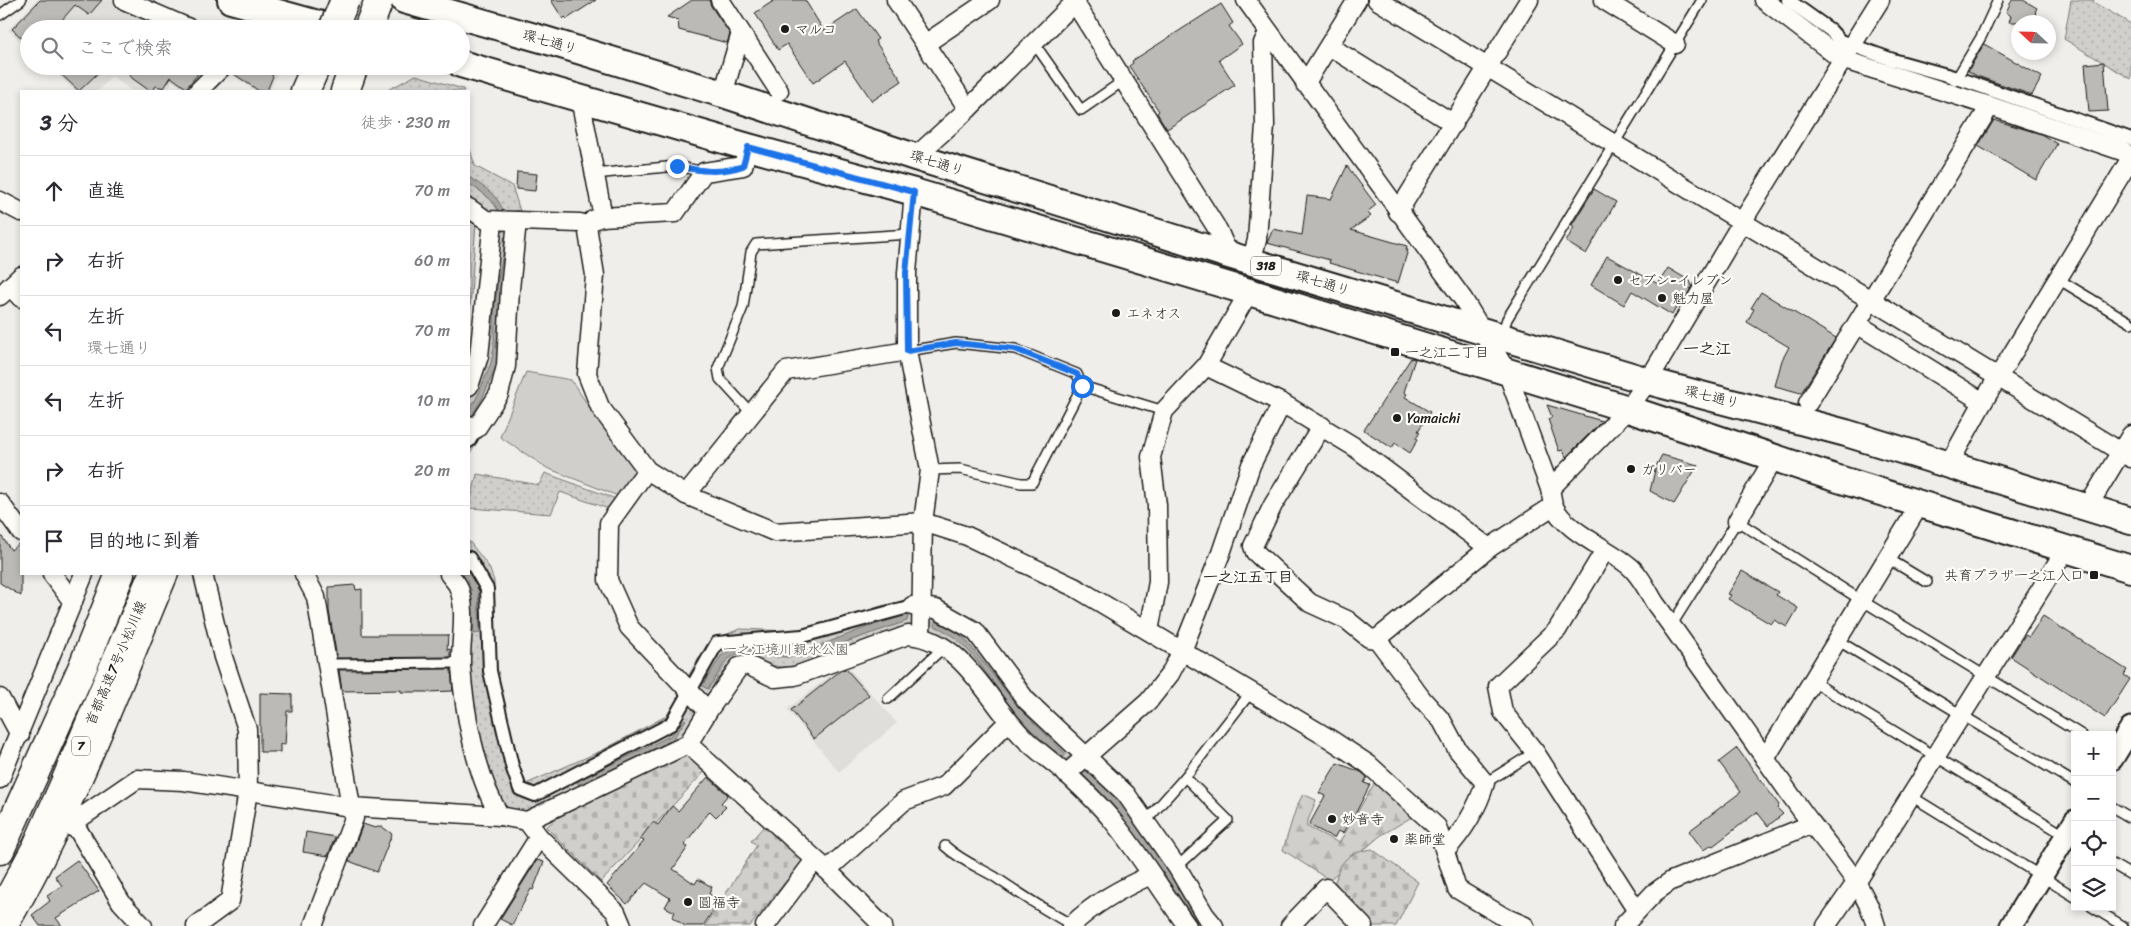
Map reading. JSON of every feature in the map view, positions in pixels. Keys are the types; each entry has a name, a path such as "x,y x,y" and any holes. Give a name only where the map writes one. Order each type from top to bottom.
{"highway":[{"path":"333,20 345,0"},
{"path":"371,20 379,0"},
{"path":"298,86 308,75"},
{"path":"345,90 351,75"},
{"path":"0,827 103,575"},
{"path":"0,850 79,674 120,575"},
{"path":"0,901 30,840 135,575"},
{"name":"首都高速7号小松川線","path":"0,915 37,846 153,575"}],"main road":[{"path":"231,0 273,20"},
{"name":"環七通り","path":"404,0 554,42 723,94 915,157 1240,258 1648,381 1765,410 1948,464 2131,521"},
{"name":"318","path":"470,67 748,147 914,192 1249,292 1628,409 1920,504 2131,568"}],"street":[{"path":"124,0 171,20"},
{"path":"329,20 333,0"},
{"path":"383,20 391,0"},
{"path":"720,0 779,91"},
{"path":"896,0 968,109"},
{"path":"925,44 990,0"},
{"path":"1246,0 1398,212 1463,299 1492,334 1552,497 1564,519 1605,550 1629,565 1641,579 1655,603 1765,759 1856,883 1874,916 1876,926"},
{"path":"1305,84 1357,0"},
{"path":"1377,0 2126,455"},
{"path":"1398,212 1529,0"},
{"path":"1604,0 1675,44"},
{"path":"1764,0 1846,52 2131,139"},
{"path":"1788,0 1830,30 1840,41 1846,52"},
{"path":"915,157 968,109 1075,1 1123,81 1218,230 1240,258 1256,240 1265,125 1262,43 1268,33"},
{"path":"1377,639 1552,497 1628,409 1648,381 1742,222 1877,1"},
{"path":"723,94 741,33"},
{"path":"1328,46 1454,124"},
{"path":"199,90 213,75"},
{"path":"357,90 363,75"},
{"path":"1948,464 1983,402 2131,157 2122,151 1990,106 1953,85"},
{"path":"580,98 603,217"},
{"path":"1808,403 1990,106"},
{"path":"587,226 593,220 603,217 675,213 704,172 743,166 748,147"},
{"path":"470,560 487,589 490,671 512,766 520,789 535,795 671,724 739,667 746,665 775,678 795,676 908,634 919,617 923,522 930,470 907,351 906,273 914,192"},
{"path":"0,201 20,211"},
{"path":"470,209 486,220 580,223 587,226"},
{"path":"470,383 479,356 493,221"},
{"path":"471,430 499,394 506,366 510,289 517,221"},
{"path":"587,226 595,274 588,338 587,374 600,407 648,470 686,495 775,532 923,522 976,540 1076,588 1330,739 1368,764 1437,828 1457,889 1504,917 1525,926"},
{"path":"1149,631 1158,582 1157,505 1151,457 1164,412 1206,366 1249,292"},
{"path":"1857,324 1983,402"},
{"path":"686,495 786,372 907,351"},
{"path":"1206,366 1322,426 1353,446 1489,548"},
{"path":"1066,774 1148,702 1170,674 1182,650 1221,553 1251,465 1282,404"},
{"path":"1322,426 1273,504 1253,546 1255,552 1310,603 1347,620 1369,638 1377,639 1422,699 1442,722 1457,749 1485,783 1482,793 1458,837 1445,851"},
{"path":"2087,508 2126,455 2131,435"},
{"path":"1737,521 1774,458"},
{"path":"648,470 609,523 608,580 628,627 698,702"},
{"path":"0,503 20,531"},
{"path":"1765,759 1920,504"},
{"path":"1826,926 1856,883 2066,549"},
{"path":"1605,550 1557,630 1498,686 1503,712 1535,752 1637,911"},
{"path":"53,575 73,602"},
{"path":"1,774 20,735 84,575"},
{"path":"9,926 34,884 67,817 169,575"},
{"path":"196,926 230,901 248,791 247,729 223,657 203,575"},
{"path":"305,575 316,597 350,807 354,818 313,926"},
{"path":"450,575 458,586 462,606 461,663 463,692 474,746 493,804 500,816"},
{"path":"688,744 698,702 717,643 802,636 919,617 936,609 975,631 1026,700 1088,756 1126,794 1177,867 1205,915 1214,926"},
{"path":"919,617 944,646 968,668 1008,722 1031,747 1066,774 1112,820 1187,926"},
{"path":"0,698 20,735"},
{"path":"765,926 821,865 904,801 944,786 1008,722"},
{"path":"2116,752 2130,732"},
{"path":"67,817 83,816 137,779 184,781 350,807 500,816 527,821 688,744"},
{"path":"688,744 821,865 883,926"},
{"path":"67,817 78,830 121,902 143,926"},
{"path":"527,821 539,838 616,912 622,926"},
{"path":"1622,926 1654,893 1671,881 1812,824"},
{"path":"2011,926 2071,834"},
{"path":"483,926 539,838"},
{"path":"1071,926 1085,912 1122,888 1151,875"},
{"path":"1290,926 1326,888 1362,926"}],"lane":[{"path":"0,15 21,0"},
{"path":"1492,334 1507,319 1702,0"},
{"path":"1953,85 1981,37 1998,0"},
{"path":"1034,43 1081,110 1123,81"},
{"path":"594,174 677,166 704,172"},
{"path":"752,414 720,380 718,368 743,307 751,252 756,244 910,234"},
{"path":"2058,279 2131,323"},
{"path":"907,351 956,343 1015,349 1077,374 1082,386 1164,412"},
{"path":"930,470 960,469 1022,483 1032,483 1082,386"},
{"path":"1671,626 1737,521 2075,731"},
{"path":"1887,558 1926,582"},
{"path":"1837,640 2071,781"},
{"path":"888,699 944,646"},
{"path":"327,664 461,663"},
{"path":"1812,681 1936,756 2071,832"},
{"path":"1145,822 1185,777 1251,692"},
{"path":"1485,783 1535,752"},
{"path":"1177,867 1228,820 1185,777"},
{"path":"1911,796 2071,895"},
{"path":"2116,809 2131,818"},
{"path":"945,846 955,856 993,876 1071,926"},
{"path":"2115,866 2131,875"},
{"path":"2099,911 2123,926"}],"shaded area":[{"path":"37,0 112,0 152,20 20,20 20,41 8,30"},
{"path":"58,75 204,75 190,90 173,82 167,90 131,90 112,76 99,90 74,90"},
{"path":"233,75 277,75 270,90 254,90"},
{"path":"470,178 486,188 495,197 504,214 499,214 491,200 470,185"},
{"path":"504,237 509,237 499,315 500,348 497,364 483,397 470,419 470,409 491,363 494,348 494,314"},
{"path":"470,574 478,588 480,633 474,634 471,589 463,575"},
{"path":"905,615 908,616 907,621 806,656 785,657 736,654 726,661 708,689 702,686 721,656 734,647 797,651 821,645"},
{"path":"935,621 954,630 965,639 1019,708 1066,754 1063,758 1024,723 979,663 959,642 935,626"},
{"path":"845,664 897,723 839,772 787,709"},
{"path":"685,719 672,740 579,786 577,781 670,736"}],"green space":[{"path":"2071,0 2094,0 2093,2 2131,24 2131,79 2064,39"},
{"path":"416,75 464,90 388,90"},
{"path":"470,149 475,166 512,186 521,214 488,214 470,201"},
{"path":"470,222 476,222 470,309"},
{"path":"501,228 522,228 512,368 470,453 470,398 476,389 499,231"},
{"path":"526,372 571,380 592,411 640,469 618,496 547,468 500,437"},
{"path":"545,473 619,500 612,510 560,492 551,514 470,508 477,474 539,485"},
{"path":"470,542 489,567 494,581 494,661 511,739 526,784 603,750 668,715 683,696 698,712 681,740 526,813 505,806 499,800 493,787 480,741 467,670 457,575 470,575"},
{"name":"一之江境川親水公園","path":"914,598 913,622 911,626 898,628 867,642 796,666 781,667 754,659 740,657 734,659 725,666 706,696 683,685 709,641 740,629 812,632 878,607"},
{"path":"926,599 977,630 1025,694 1085,747 1064,763 1046,753 954,646 927,628"},
{"path":"680,755 692,757 706,770 601,882 546,827 559,817"},
{"path":"1093,756 1220,926 1191,926 1075,770"},
{"path":"1377,779 1415,815 1380,836 1329,880 1283,850 1296,808 1303,794 1316,800 1306,826 1339,843"},
{"path":"765,825 803,860 750,926 705,926 757,845 751,841"},
{"path":"1372,849 1418,882 1396,926 1373,926 1357,911 1335,882 1340,867 1347,858 1357,852"}],"building":[{"path":"40,0 102,0 89,15 75,5 62,20 21,20"},
{"path":"551,0 596,0 567,19 565,17 563,19"},
{"path":"692,0 709,0 730,34 727,43 679,30 678,20 667,17"},
{"path":"775,0 805,0 824,31 857,9 878,39 875,41 902,81 872,101 845,61 813,83 787,44 778,50 755,13"},
{"path":"2012,0 2023,0 2037,8 2035,12 2036,15 2011,16 2006,12"},
{"path":"1221,4 1233,23 1229,26 1242,44 1219,60 1235,85 1167,129 1157,113 1159,111 1129,66 1133,63 1132,61"},
{"path":"20,21 20,37 12,29"},
{"path":"1984,44 2042,77 2032,95 1977,76 1968,71"},
{"path":"2104,62 2108,111 2089,112 2085,64"},
{"path":"62,75 96,75 80,90"},
{"path":"197,75 186,88 171,77 164,88 156,86 154,90 149,90 129,76"},
{"path":"235,75 273,76 267,90 258,90"},
{"path":"1994,120 2041,134 2057,144 2036,180 1978,146"},
{"path":"1347,166 1376,205 1367,212 1371,216 1351,230 1407,246 1406,250 1408,250 1398,283 1329,263 1330,260 1267,243 1273,229 1302,235 1307,196 1331,199"},
{"path":"517,172 537,174 535,191 516,189"},
{"path":"1594,189 1616,202 1586,254 1566,242 1574,227 1572,225"},
{"path":"1607,256 1658,284 1668,268 1690,281 1692,286 1686,297 1683,295 1672,315 1632,291 1624,305 1591,285"},
{"path":"1761,292 1836,338 1801,393 1775,386 1782,360 1789,347 1747,322 1754,309 1751,308"},
{"path":"1411,358 1415,359 1404,392 1407,394 1405,397 1430,412 1418,431 1420,432 1416,438 1418,439 1410,453 1395,443 1392,448 1364,430"},
{"path":"1547,405 1602,421 1566,457 1563,450 1559,451 1548,419 1552,417"},
{"path":"1662,455 1698,465 1674,504 1650,491 1656,466"},
{"path":"0,534 11,550 20,543 21,596 0,583"},
{"path":"1742,571 1778,592 1776,595 1798,608 1787,627 1774,620 1771,624 1728,599 1731,595 1728,594"},
{"path":"355,585 356,590 362,589 362,635 448,635 447,650 450,649 450,657 337,658 329,611 329,587"},
{"path":"2043,616 2127,670 2124,675 2130,679 2105,718 2011,657 2025,635 2029,637"},
{"path":"451,669 453,691 427,692 401,692 401,690 342,691 339,670"},
{"path":"846,669 869,695 814,739 791,710 840,671"},
{"path":"260,693 292,694 292,711 287,711 285,745 280,744 280,752 260,752"},
{"path":"1737,748 1779,805 1777,808 1783,814 1768,826 1757,812 1713,846 1703,850 1689,831 1741,792 1719,762"},
{"path":"1337,763 1361,772 1367,777 1364,783 1370,785 1352,820 1350,819 1343,833 1338,831 1334,838 1309,825 1325,796 1319,793"},
{"path":"708,777 728,795 721,803 726,807 716,817 710,811 684,845 688,847 673,869 695,884 698,879 712,887 709,894 720,900 703,926 685,926 672,917 675,912 665,907 670,898 646,883 627,904 607,885 644,841 640,839 653,822 658,825 672,806 678,811"},
{"path":"363,824 375,828 381,826 392,834 377,872 349,861"},
{"path":"306,832 335,837 328,856 303,852"},
{"path":"77,860 99,891 56,918 62,926 40,926 32,915 50,901 47,896 62,886 55,876"},
{"path":"537,860 544,862 533,890 531,889 512,925 500,919"}],"waterway":[{"path":"1082,770 1099,782 1200,926"}],"place":[{"name":"マルコ","path":"785,29"},
{"name":"セブン-イレブン","path":"1618,280"},
{"name":"魁力屋","path":"1662,298"},
{"name":"エネオス","path":"1116,313"},
{"name":"一之江二丁目","path":"1395,352"},
{"name":"Yamaichi","path":"1397,418"},
{"name":"ガリバー","path":"1631,469"},
{"name":"共育プラザ一之江入口","path":"2094,575"},
{"name":"妙音寺","path":"1332,819"},
{"name":"薬師堂","path":"1394,839"},
{"name":"圓福寺","path":"688,902"}],"district":[{"name":"一之江","path":"1707,348"},
{"name":"一之江五丁目","path":"1248,577"}],"route":[{"path":"677,166 704,172 736,168 743,166 748,147 914,192 906,273 907,351 956,343 1015,349 1077,374 1082,386"}]}
